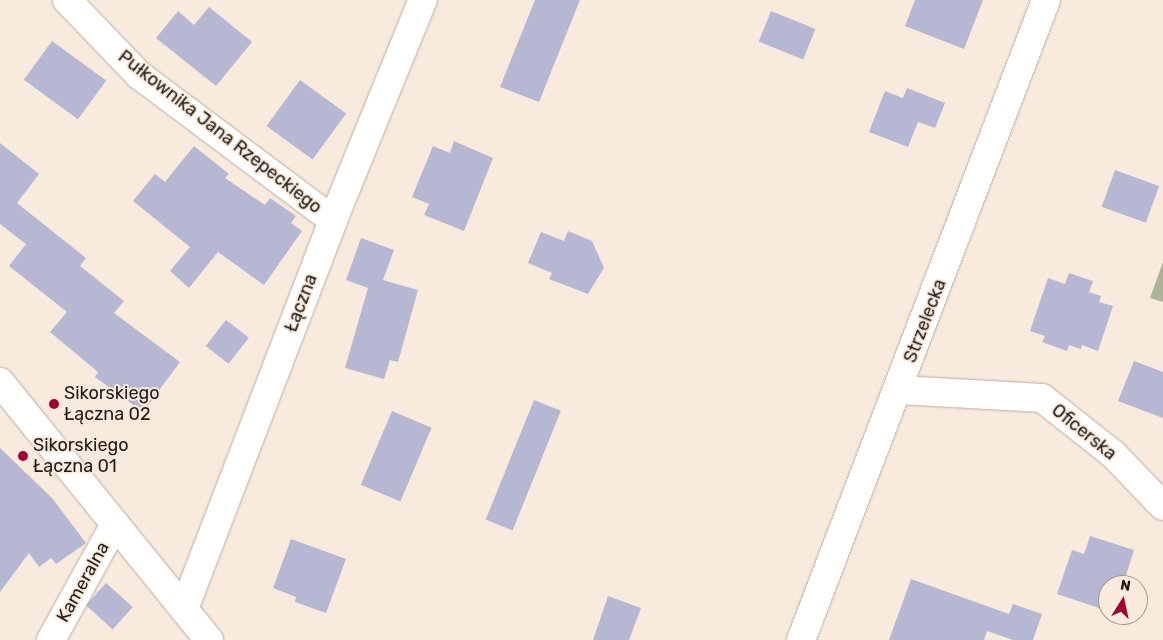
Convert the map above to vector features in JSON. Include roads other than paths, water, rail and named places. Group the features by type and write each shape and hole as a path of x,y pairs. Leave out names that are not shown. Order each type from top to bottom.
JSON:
{"street":[{"name":"Pułkownika Jana Rzepeckiego","path":"67,0 139,75 333,220"},
{"name":"Łączna","path":"184,609 333,220 423,0"},
{"name":"Strzelecka","path":"801,640 1046,0"},
{"path":"0,382 209,640"},
{"name":"Oficerska","path":"898,390 1042,398 1113,454 1163,506"},
{"name":"Kameralna","path":"50,640 115,524"}],"place":[{"name":"Sikorskiego Łączna 02","path":"54,404"},
{"name":"Sikorskiego Łączna 01","path":"23,456"}]}
